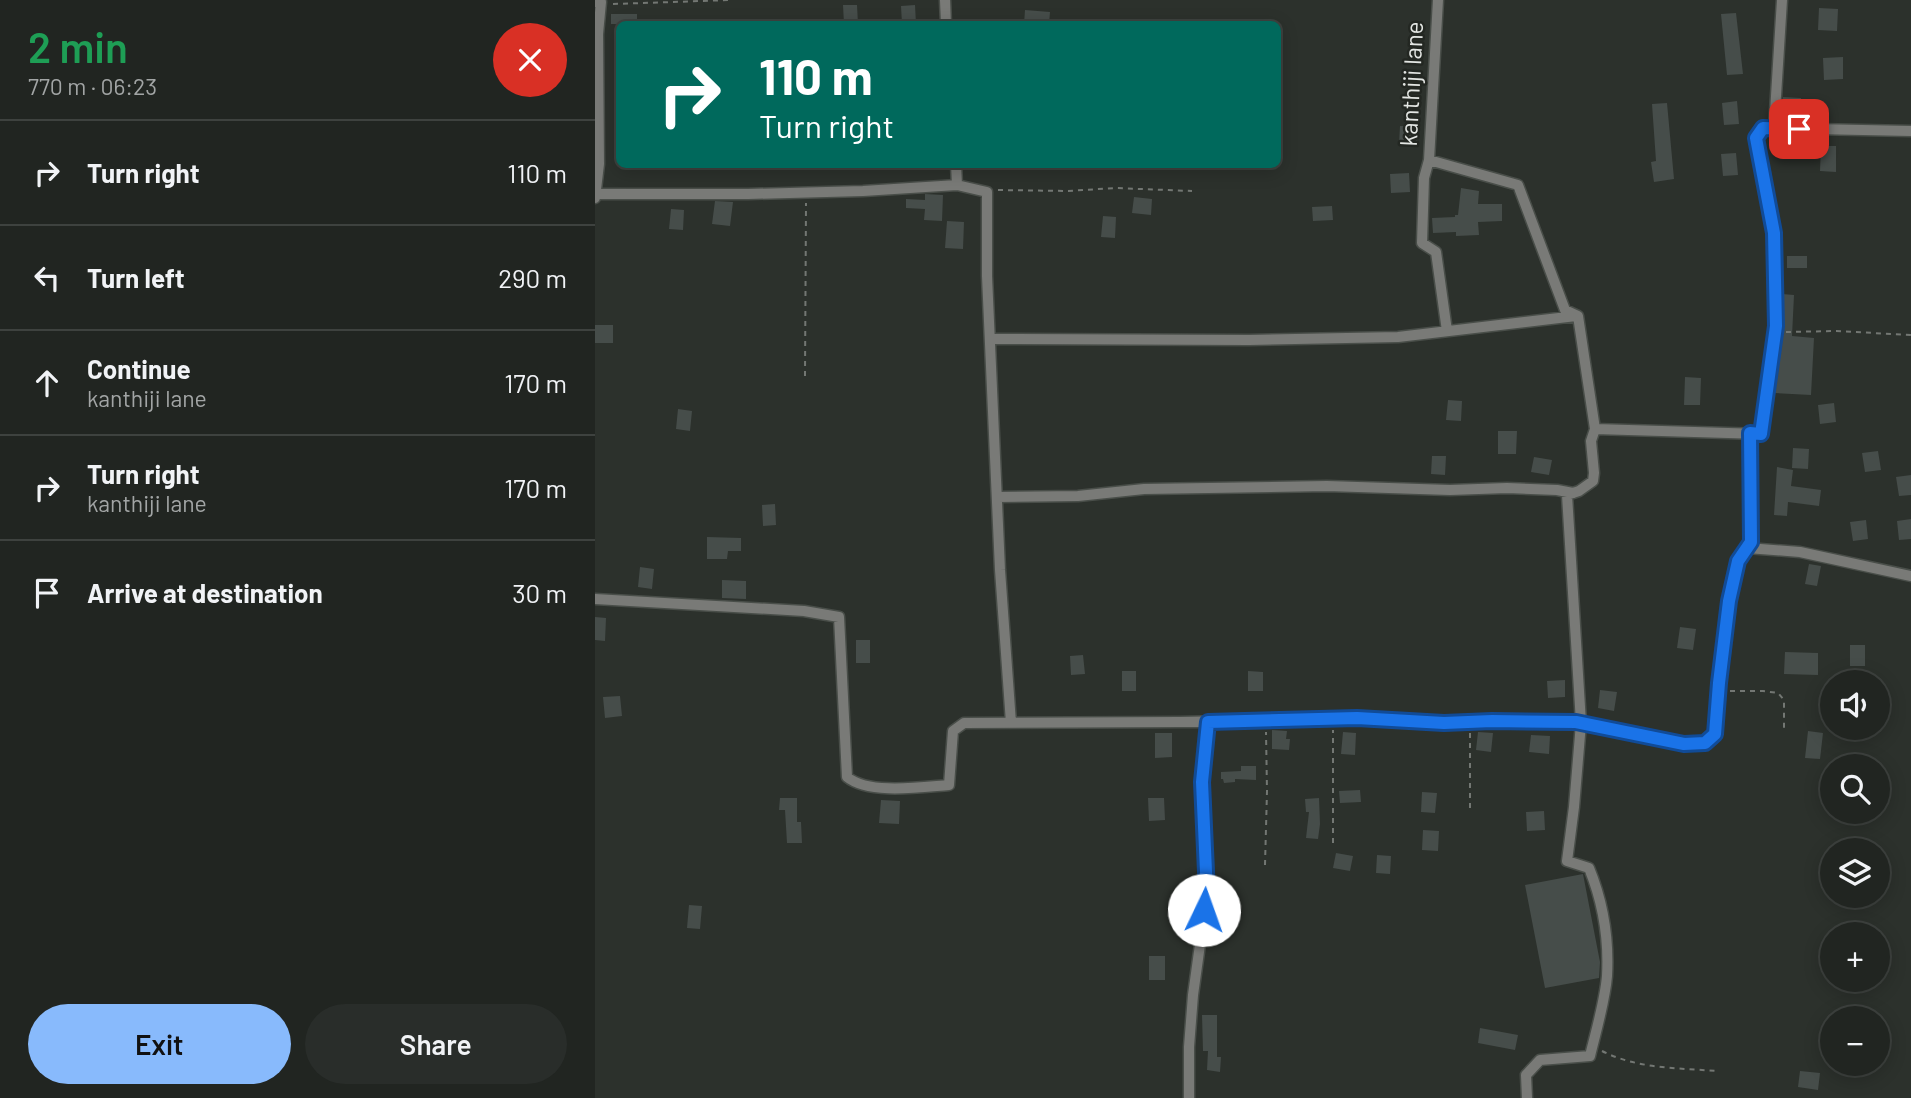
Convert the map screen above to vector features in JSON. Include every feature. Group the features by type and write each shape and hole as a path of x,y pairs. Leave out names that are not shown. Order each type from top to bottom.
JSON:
{"street":[{"path":"945,0 946,21"},
{"name":"kanthiji lane","path":"1439,0 1429,160 1518,185 1565,310 1578,316"},
{"path":"1775,128 1782,0"},
{"path":"598,3 599,152 596,196 863,191 957,185 987,192 997,497 1011,723"},
{"path":"1595,429 1761,434 1775,332 1774,233 1756,138 1763,128 1911,131"},
{"path":"1429,160 1424,178 1423,243 1436,251 1447,331"},
{"path":"956,168 957,185"},
{"path":"990,339 1249,340 1398,337 1578,316 1595,429 1591,441 1593,481 1567,495 1581,723 1567,861 1589,868 1599,892 1607,940 1607,978 1590,1056 1540,1060 1526,1075 1527,1098"},
{"path":"595,599 804,611 839,617 848,777 855,783 876,786 912,788 949,785 953,730 964,723 1208,722 1357,718 1444,723 1581,723 1684,744 1705,743 1715,734 1729,601 1738,561 1751,542 1750,433"},
{"path":"997,497 1078,496 1144,489 1327,485 1450,490 1507,488 1574,493"},
{"path":"1747,548 1800,552 1911,576"},
{"path":"1189,1098 1193,995 1207,894 1202,782 1208,722"}],"path":[{"path":"598,3 731,0"},
{"path":"987,192 1115,188 1192,191"},
{"path":"806,192 806,376"},
{"path":"1775,332 1836,331 1911,335"},
{"path":"1718,691 1778,693 1784,700 1784,731"},
{"path":"1333,719 1333,843"},
{"path":"1265,865 1266,721"},
{"path":"1470,722 1471,810"},
{"path":"1592,1045 1618,1059 1650,1065 1717,1071"}],"building":[{"path":"843,5 857,5 858,21 844,21"},
{"path":"915,5 916,21 902,21 901,6"},
{"path":"1819,8 1838,9 1837,31 1818,30"},
{"path":"1025,10 1050,12 1049,21 1024,21"},
{"path":"1736,13 1743,74 1727,75 1721,14"},
{"path":"611,14 637,14 637,21 616,21 616,24 611,24"},
{"path":"1843,57 1843,79 1824,80 1823,58"},
{"path":"1783,97 1801,98 1800,120 1782,119"},
{"path":"1737,101 1739,124 1724,125 1722,103"},
{"path":"1667,103 1674,179 1654,182 1651,162 1656,161 1652,104"},
{"path":"1400,126 1418,127 1417,146 1399,145"},
{"path":"1821,146 1836,146 1836,172 1820,171"},
{"path":"1736,153 1738,175 1723,176 1721,154"},
{"path":"1409,173 1410,192 1391,193 1390,174"},
{"path":"1461,188 1479,191 1478,204 1502,204 1502,221 1478,222 1479,235 1433,233 1432,218 1458,215"},
{"path":"925,194 943,195 942,221 924,220 925,209 906,208 906,199 925,200"},
{"path":"1134,197 1152,199 1151,215 1132,213"},
{"path":"715,201 733,202 730,226 712,224"},
{"path":"1332,206 1333,220 1313,221 1312,207"},
{"path":"671,209 684,210 683,230 669,229"},
{"path":"1103,216 1116,217 1115,238 1101,237"},
{"path":"947,221 964,222 963,249 945,248"},
{"path":"1787,256 1807,256 1807,268 1787,268"},
{"path":"1782,294 1794,295 1792,336 1814,338 1811,395 1775,393 1782,327"},
{"path":"595,325 613,325 613,343 595,343"},
{"path":"1685,377 1701,378 1700,405 1684,405"},
{"path":"1448,400 1462,401 1461,421 1446,420"},
{"path":"1834,403 1836,422 1820,424 1818,405"},
{"path":"678,409 692,411 690,431 676,429"},
{"path":"1498,431 1517,431 1516,454 1498,454"},
{"path":"1793,448 1809,449 1808,469 1792,468"},
{"path":"1878,451 1881,470 1865,472 1862,453"},
{"path":"1432,456 1446,456 1445,475 1431,474"},
{"path":"1534,457 1552,460 1549,475 1531,472"},
{"path":"1777,467 1793,470 1791,486 1821,490 1819,506 1788,502 1787,516 1774,515"},
{"path":"1911,475 1911,495 1899,496 1896,477"},
{"path":"775,504 776,525 763,526 762,505"},
{"path":"1911,519 1911,539 1899,540 1897,521"},
{"path":"1866,520 1868,539 1853,541 1850,522"},
{"path":"707,537 741,538 741,551 728,551 727,559 707,559"},
{"path":"1809,564 1821,566 1817,586 1805,584"},
{"path":"640,567 654,569 652,589 638,587"},
{"path":"722,580 746,581 746,599 722,598"},
{"path":"595,617 606,618 605,641 595,640"},
{"path":"1680,627 1696,629 1693,650 1677,648"},
{"path":"856,640 870,640 870,663 856,663"},
{"path":"1850,645 1865,645 1865,666 1850,666"},
{"path":"1785,652 1818,653 1818,675 1784,674"},
{"path":"1083,655 1085,674 1071,675 1070,656"},
{"path":"1122,671 1136,671 1136,691 1122,691"},
{"path":"1248,671 1263,672 1263,691 1248,691"},
{"path":"1565,680 1565,697 1548,698 1547,681"},
{"path":"1600,690 1617,692 1614,711 1598,708"},
{"path":"620,696 622,716 605,718 603,697"},
{"path":"1272,730 1287,731 1286,739 1290,739 1289,750 1272,749"},
{"path":"1808,731 1820,733 1820,740 1822,740 1820,759 1805,758"},
{"path":"1343,732 1356,733 1355,755 1341,754"},
{"path":"1478,732 1493,733 1491,752 1476,750"},
{"path":"1155,733 1172,733 1172,757 1155,758"},
{"path":"1531,735 1550,736 1549,754 1529,752"},
{"path":"1241,766 1256,766 1256,780 1235,779 1235,782 1224,783 1221,772 1241,771"},
{"path":"1360,790 1361,802 1340,803 1339,791"},
{"path":"1422,792 1437,793 1435,813 1421,812"},
{"path":"780,798 797,798 797,822 801,822 802,843 787,843 785,810 779,810"},
{"path":"1148,798 1164,798 1165,820 1149,821"},
{"path":"1319,798 1318,839 1306,838 1309,812 1306,812 1305,799"},
{"path":"881,800 900,801 899,824 879,823"},
{"path":"1544,811 1545,830 1527,831 1526,812"},
{"path":"1423,830 1439,831 1438,851 1422,850"},
{"path":"1336,853 1353,856 1350,871 1333,868"},
{"path":"1377,855 1391,856 1390,874 1376,873"},
{"path":"1583,874 1600,962 1599,978 1545,988 1525,885"},
{"path":"689,905 702,906 700,929 687,928"},
{"path":"1149,956 1165,956 1165,980 1149,980"},
{"path":"1202,1015 1217,1015 1217,1057 1221,1057 1220,1072 1207,1070 1208,1051 1203,1051"},
{"path":"1480,1028 1518,1035 1515,1050 1478,1043"},
{"path":"1800,1071 1820,1073 1818,1090 1798,1087"}],"route":[{"path":"1204,910 1207,894 1202,782 1208,722 1357,718 1444,723 1576,722 1684,744 1705,743 1715,734 1729,601 1738,561 1751,542 1750,433 1761,434 1776,326 1774,233 1756,138 1763,128 1799,129"}]}
